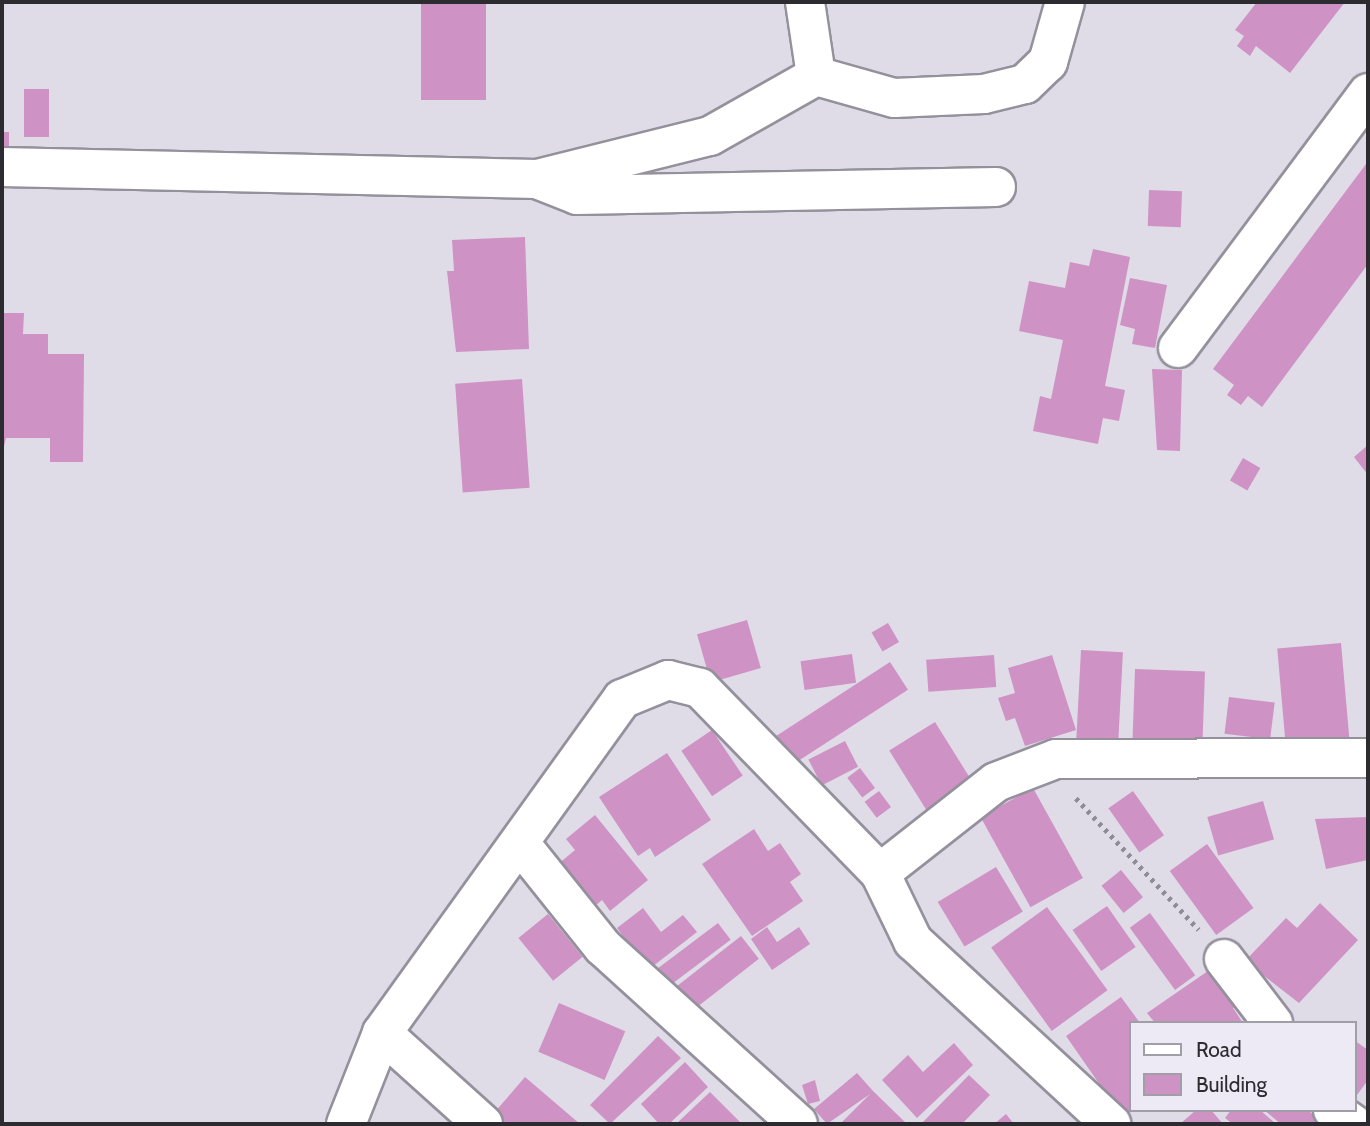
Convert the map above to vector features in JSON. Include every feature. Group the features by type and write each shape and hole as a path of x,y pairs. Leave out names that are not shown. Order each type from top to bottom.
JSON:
{"street":[{"path":"805,2 817,76"},
{"path":"2,167 537,179 710,136 817,76 894,98 984,94 1025,84 1048,62 1065,2"},
{"path":"1178,348 1368,93"},
{"path":"537,179 577,195 996,187"},
{"path":"345,1124 383,1033 522,846 622,699 668,680 700,688 880,873 913,941 1111,1124"},
{"path":"880,873 996,782 1056,758 1368,758"},
{"path":"522,846 603,947 798,1124"},
{"path":"1224,959 1271,1021"},
{"path":"383,1033 483,1124"},
{"path":"1336,1112 1353,1124"}],"path":[{"path":"1056,758 1104,835 1224,959"}],"building":[{"path":"421,2 486,2 486,100 421,100"},
{"path":"1257,2 1345,2 1290,73 1256,46 1250,56 1237,46 1244,36 1235,30"},
{"path":"24,89 49,89 49,137 24,137"},
{"path":"2,132 9,132 9,160 2,160"},
{"path":"1366,164 1368,264 1262,407 1248,396 1241,405 1227,395 1234,385 1213,369"},
{"path":"1149,190 1182,191 1181,227 1148,226"},
{"path":"525,237 529,349 456,352 447,271 454,271 452,240"},
{"path":"1093,249 1130,257 1105,386 1125,390 1119,421 1103,418 1098,444 1033,431 1040,396 1051,399 1063,340 1019,331 1029,281 1065,288 1070,262 1089,266"},
{"path":"1130,278 1167,285 1155,348 1132,344 1135,329 1120,325"},
{"path":"2,313 24,313 23,334 48,334 48,354 84,354 83,462 50,462 50,438 6,438 2,455"},
{"path":"1152,369 1182,370 1180,451 1157,450"},
{"path":"522,379 530,488 463,492 455,384"},
{"path":"1368,445 1368,475 1354,457"},
{"path":"1243,458 1260,468 1247,491 1230,481"},
{"path":"747,620 761,668 711,682 697,634"},
{"path":"888,623 899,642 883,652 872,632"},
{"path":"1341,643 1349,740 1286,745 1277,649"},
{"path":"1081,650 1123,652 1118,748 1076,746"},
{"path":"852,654 856,683 805,690 801,661"},
{"path":"994,655 996,687 928,692 926,660"},
{"path":"1052,655 1076,730 1025,746 1015,718 1006,721 998,698 1015,693 1008,668"},
{"path":"890,662 908,690 792,765 774,737"},
{"path":"1135,669 1205,671 1202,748 1132,746"},
{"path":"1229,697 1275,703 1270,739 1224,734"},
{"path":"935,722 974,785 928,813 889,751"},
{"path":"712,730 743,776 712,796 681,751"},
{"path":"845,741 858,767 822,785 808,760"},
{"path":"667,753 711,820 655,857 650,848 638,856 599,797"},
{"path":"860,768 875,788 862,798 847,778"},
{"path":"1033,788 1083,878 1030,907 981,817"},
{"path":"879,791 891,807 877,818 865,802"},
{"path":"1133,791 1164,835 1139,852 1108,808"},
{"path":"1263,801 1274,839 1218,855 1207,817"},
{"path":"595,815 648,880 610,911 602,900 587,913 551,870 575,850 566,839"},
{"path":"1368,817 1368,860 1326,869 1315,819"},
{"path":"754,829 768,851 780,843 801,874 790,882 803,901 752,936 702,864"},
{"path":"1207,844 1253,908 1216,935 1170,871"},
{"path":"996,867 1023,912 964,947 938,902"},
{"path":"1121,870 1143,897 1124,913 1102,886"},
{"path":"1320,903 1358,940 1299,1003 1245,961 1286,918 1297,928"},
{"path":"1107,906 1136,947 1101,971 1073,930"},
{"path":"1047,907 1108,990 1052,1031 991,948"},
{"path":"643,908 661,932 683,915 697,932 648,970 617,928"},
{"path":"1150,913 1195,975 1175,990 1130,928"},
{"path":"548,914 583,957 553,981 518,938"},
{"path":"718,923 731,940 658,995 645,978"},
{"path":"767,927 777,942 799,927 810,944 772,970 751,939"},
{"path":"741,936 759,959 688,1014 670,991"},
{"path":"1221,962 1246,999 1233,1008 1242,1021 1153,1021 1147,1013"},
{"path":"1121,997 1139,1021 1128,1021 1128,1112 1130,1112 1123,1118 1066,1036"},
{"path":"559,1003 625,1031 605,1080 538,1052"},
{"path":"658,1036 681,1058 610,1124 590,1105"},
{"path":"1356,1041 1368,1050 1368,1080 1356,1096"},
{"path":"954,1043 973,1065 917,1118 882,1080 908,1055 923,1072"},
{"path":"685,1062 708,1087 669,1124 659,1124 641,1104"},
{"path":"857,1073 907,1124 840,1124 870,1094 827,1124 814,1109"},
{"path":"969,1075 990,1095 962,1124 921,1124"},
{"path":"525,1077 580,1124 507,1124 494,1113"},
{"path":"815,1080 820,1101 808,1104 802,1085"},
{"path":"710,1092 742,1124 676,1124"},
{"path":"1194,1112 1213,1112 1223,1124 1180,1124"},
{"path":"1230,1112 1262,1112 1276,1124 1233,1124 1225,1118"},
{"path":"1266,1112 1310,1112 1322,1123 1281,1124"},
{"path":"1006,1114 1014,1124 994,1124"}]}
